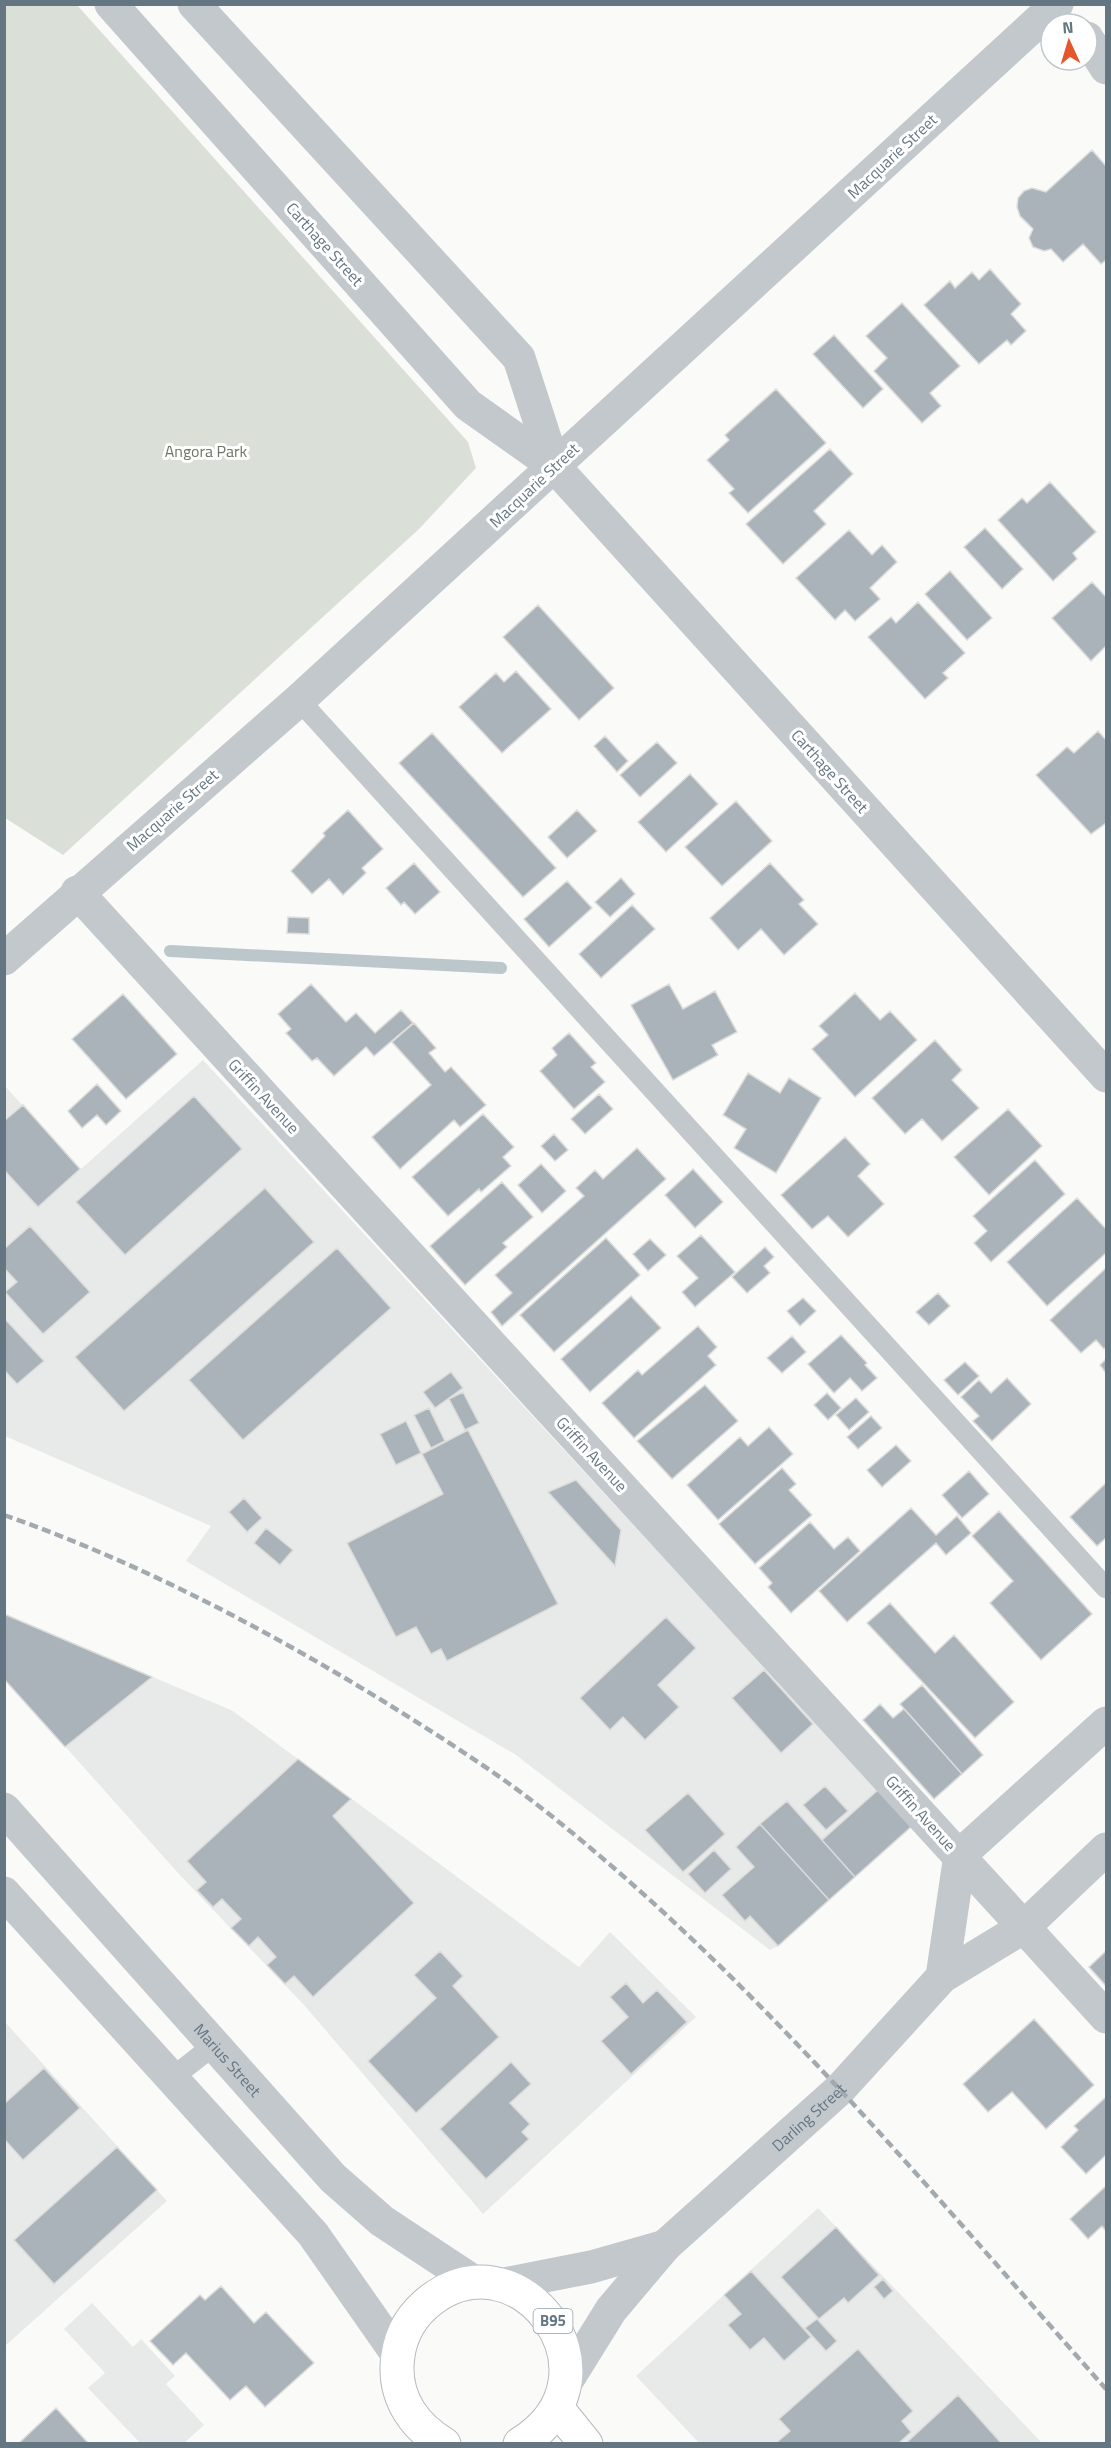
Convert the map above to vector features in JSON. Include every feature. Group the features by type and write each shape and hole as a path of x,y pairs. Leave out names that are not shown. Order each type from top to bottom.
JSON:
{"main road":[{"path":"431,2441 402,2399 397,2376 397,2354 404,2332 416,2313 433,2298 453,2288 487,2284"},
{"name":"B95","path":"487,2284 522,2293 539,2305 552,2320 566,2358 561,2396"},
{"path":"520,2444 542,2428 561,2396"},
{"path":"561,2396 586,2444"}],"street":[{"name":"Carthage Street","path":"111,4 468,405 554,466 1107,1076"},
{"name":"Carthage Street","path":"194,4 519,358 554,466"},
{"name":"Macquarie Street","path":"4,959 77,892 299,700 1057,4"},
{"name":"Griffin Avenue","path":"77,892 1107,2017"},
{"path":"942,1977 960,1855 1107,1723"},
{"name":"Marius Street","path":"5,1809 356,2200 382,2221 487,2284"},
{"name":"Darling Street","path":"561,2396 611,2310 665,2246 840,2089 942,1977 1024,1927 1107,1849"},
{"path":"4,1893 313,2234 397,2354"},
{"name":"Darling Street","path":"487,2284 591,2267 665,2246"}],"lane":[{"path":"299,700 1107,1588"},
{"path":"172,2078 214,2044"}],"shaded area":[{"path":"203,1060 912,1826 778,1946 770,1950 516,1755 186,1561 211,1526 5,1436 4,1085 81,1169"},
{"path":"4,1614 233,1711 579,1967 610,1932 696,2017 483,2214 304,2005 178,1873 5,1679"},
{"path":"4,2021 167,2201 5,2346 4,2346"},
{"path":"818,2208 1042,2443 699,2443 636,2376"},
{"path":"92,2303 133,2347 141,2339 175,2376 166,2384 204,2425 184,2443 140,2443 88,2388 105,2373 64,2329"}],"green space":[{"name":"Angora Park","path":"4,5 77,5 468,442 476,468 419,529 63,855 5,818"}],"building":[{"path":"1092,150 1106,166 1106,260 1101,264 1083,244 1063,262 1051,249 1044,251 1033,247 1029,238 1033,229 1020,216 1017,207 1018,198 1024,191 1032,188 1046,192"},
{"path":"990,269 1021,304 1011,314 1026,331 1011,345 1007,340 979,364 924,305 950,281 955,288 972,272 979,280"},
{"path":"902,303 960,366 930,393 941,406 922,423 874,371 887,358 866,336"},
{"path":"834,335 883,389 863,408 813,354"},
{"path":"776,389 826,443 748,513 729,493 734,489 707,460 729,440 725,435"},
{"path":"830,449 853,474 814,511 826,524 783,564 746,524"},
{"path":"1050,482 1096,532 1073,553 1077,559 1053,581 998,520 1022,498 1027,503"},
{"path":"985,528 1023,569 1002,589 964,547"},
{"path":"849,530 872,555 882,545 897,562 870,588 880,599 855,621 845,610 835,620 796,578"},
{"path":"950,571 992,618 967,640 925,594"},
{"path":"1092,582 1106,597 1106,646 1091,661 1052,618"},
{"path":"918,602 965,653 943,673 948,678 925,699 868,637 891,617 896,623"},
{"path":"538,605 614,688 579,720 503,637"},
{"path":"516,671 551,709 502,753 459,707 496,673 504,682"},
{"path":"1098,731 1106,740 1106,823 1091,834 1036,775 1067,747 1074,753"},
{"path":"432,733 556,868 523,897 399,763"},
{"path":"605,736 628,761 617,772 594,746"},
{"path":"657,742 677,763 640,797 620,775"},
{"path":"690,774 718,804 666,852 638,822"},
{"path":"736,801 772,841 722,886 685,847"},
{"path":"348,810 383,849 362,868 366,873 343,895 329,879 312,894 291,871 325,836 323,833"},
{"path":"577,810 597,831 567,858 548,837"},
{"path":"414,863 440,892 415,914 404,902 401,905 386,888"},
{"path":"770,863 804,900 799,904 818,924 784,955 761,929 738,950 710,918"},
{"path":"621,878 635,894 610,917 595,902"},
{"path":"567,881 592,908 549,947 524,919"},
{"path":"632,905 655,929 601,978 579,954"},
{"path":"288,917 309,918 309,934 287,933"},
{"path":"311,984 346,1022 356,1013 375,1033 401,1010 413,1023 374,1056 366,1047 334,1076 317,1058 312,1061 286,1033 291,1029 278,1014"},
{"path":"669,984 683,1009 715,991 737,1032 712,1045 718,1055 673,1080 631,1005"},
{"path":"855,993 880,1020 890,1011 917,1040 855,1097 812,1049 828,1035 819,1026"},
{"path":"123,994 177,1054 126,1099 72,1039"},
{"path":"414,1023 436,1048 429,1053 445,1072 451,1067 486,1105 460,1127 454,1120 400,1169 372,1137 431,1085 392,1042"},
{"path":"569,1033 596,1063 591,1067 605,1082 574,1109 540,1071 557,1055 552,1048"},
{"path":"935,1040 962,1070 952,1080 979,1108 942,1141 922,1119 905,1134 872,1098"},
{"path":"748,1073 780,1093 789,1078 821,1098 776,1173 734,1148 746,1129 723,1115"},
{"path":"97,1084 121,1111 106,1125 97,1115 82,1128 68,1111"},
{"path":"599,1094 613,1109 585,1134 571,1119"},
{"path":"194,1096 242,1149 125,1255 76,1202"},
{"path":"23,1105 80,1169 38,1207 4,1170 4,1121"},
{"path":"1008,1109 1042,1146 989,1195 954,1157"},
{"path":"483,1114 514,1147 503,1157 511,1166 481,1192 479,1189 448,1216 412,1177"},
{"path":"554,1134 568,1150 555,1161 541,1146"},
{"path":"845,1137 870,1164 858,1176 884,1204 848,1237 828,1216 812,1229 781,1195"},
{"path":"637,1148 666,1179 502,1326 491,1312 512,1293 495,1275 584,1196 576,1188 595,1170 603,1179"},
{"path":"1035,1160 1065,1194 991,1262 974,1243 987,1231 973,1216"},
{"path":"541,1164 566,1191 542,1213 518,1185"},
{"path":"693,1169 723,1202 695,1228 665,1195"},
{"path":"502,1182 533,1217 503,1243 507,1247 465,1285 430,1246"},
{"path":"265,1188 314,1242 124,1411 75,1357"},
{"path":"1077,1198 1106,1229 1106,1253 1047,1306 1007,1262"},
{"path":"30,1226 90,1292 43,1334 5,1292 17,1282 4,1268 4,1249"},
{"path":"701,1235 735,1272 695,1307 682,1292 698,1278 677,1256"},
{"path":"606,1238 640,1275 554,1352 520,1315"},
{"path":"650,1239 666,1255 648,1271 633,1254"},
{"path":"765,1247 774,1257 764,1266 770,1273 747,1293 732,1277"},
{"path":"337,1248 391,1308 243,1440 189,1380"},
{"path":"1106,1268 1106,1347 1104,1349 1096,1340 1081,1353 1050,1320"},
{"path":"938,1293 950,1306 929,1325 916,1312"},
{"path":"631,1296 661,1328 590,1392 561,1359"},
{"path":"803,1298 816,1311 800,1326 787,1311"},
{"path":"4,1318 44,1361 17,1384 4,1370"},
{"path":"698,1326 717,1347 708,1356 716,1365 634,1438 602,1403 638,1370 642,1375"},
{"path":"841,1335 867,1363 865,1365 877,1378 862,1391 850,1378 834,1393 808,1364"},
{"path":"792,1336 806,1352 782,1373 767,1358"},
{"path":"1106,1359 1106,1373 1100,1365"},
{"path":"965,1362 979,1376 958,1395 944,1380"},
{"path":"451,1372 463,1388 435,1408 423,1392"},
{"path":"1007,1378 1031,1404 992,1441 973,1421 979,1416 961,1397 979,1380 991,1393"},
{"path":"705,1385 738,1421 672,1479 637,1441"},
{"path":"463,1392 479,1423 465,1430 449,1399"},
{"path":"827,1393 841,1408 828,1420 814,1405"},
{"path":"856,1398 869,1412 849,1430 836,1415"},
{"path":"429,1408 445,1441 431,1448 414,1415"},
{"path":"871,1416 882,1428 858,1449 847,1437"},
{"path":"406,1421 421,1453 396,1465 380,1434"},
{"path":"769,1427 793,1454 718,1520 687,1485 740,1437 748,1446"},
{"path":"468,1430 558,1604 447,1661 441,1649 431,1654 416,1627 396,1637 347,1543 443,1494 422,1454"},
{"path":"896,1445 911,1461 882,1487 867,1470"},
{"path":"782,1468 796,1484 789,1490 812,1515 755,1564 719,1524"},
{"path":"969,1471 989,1494 962,1518 942,1495"},
{"path":"576,1480 621,1530 615,1566 548,1492"},
{"path":"1106,1483 1106,1538 1097,1546 1070,1517"},
{"path":"244,1498 262,1518 247,1532 229,1512"},
{"path":"911,1508 936,1535 957,1516 971,1533 946,1555 936,1543 847,1622 819,1591"},
{"path":"999,1511 1092,1614 1041,1660 990,1603 1013,1581 972,1536"},
{"path":"810,1522 834,1549 848,1537 860,1551 791,1613 768,1587 772,1583 759,1568"},
{"path":"266,1528 293,1550 280,1565 254,1543"},
{"path":"890,1603 935,1653 954,1635 1014,1702 975,1738 867,1623"},
{"path":"4,1614 152,1677 65,1747 4,1679"},
{"path":"666,1617 696,1648 658,1685 679,1707 645,1740 623,1717 610,1730 580,1698"},
{"path":"764,1670 813,1724 781,1753 732,1698"},
{"path":"922,1685 983,1755 962,1774 900,1704"},
{"path":"880,1704 893,1718 904,1709 962,1774 934,1799 863,1720"},
{"path":"298,1759 351,1799 333,1816 414,1903 313,1997 294,1976 285,1984 267,1965 276,1957 258,1937 249,1946 231,1928 241,1919 222,1899 213,1907 197,1890 206,1882 187,1861"},
{"path":"825,1786 848,1811 826,1830 803,1805"},
{"path":"879,1789 912,1826 855,1877 822,1840"},
{"path":"688,1793 725,1834 683,1872 645,1830"},
{"path":"787,1801 855,1877 829,1900 760,1824"},
{"path":"760,1824 829,1900 778,1946 750,1916 745,1921 722,1895 754,1867 736,1847"},
{"path":"714,1850 731,1869 705,1893 688,1874"},
{"path":"440,1951 463,1976 453,1986 499,2037 416,2113 368,2061 436,1998 414,1975"},
{"path":"1106,1951 1106,1986 1089,1967"},
{"path":"626,1983 643,2003 657,1990 687,2022 631,2074 601,2041 628,2017 610,1997"},
{"path":"1034,2019 1094,2085 1046,2129 1012,2092 988,2112 963,2084"},
{"path":"511,2062 531,2084 510,2103 530,2124 522,2132 529,2139 486,2179 440,2129"},
{"path":"44,2068 80,2108 23,2160 4,2139 4,2104"},
{"path":"1106,2097 1106,2155 1086,2174 1061,2147 1078,2130 1074,2126"},
{"path":"117,2147 157,2190 54,2284 14,2240"},
{"path":"1106,2186 1106,2231 1102,2226 1088,2239 1070,2219"},
{"path":"836,2227 879,2275 848,2303 844,2298 819,2319 781,2277"},
{"path":"751,2271 811,2337 784,2361 764,2338 750,2350 728,2325 741,2314 724,2295"},
{"path":"883,2279 893,2291 884,2299 874,2287"},
{"path":"221,2286 254,2323 266,2312 314,2363 265,2407 246,2386 230,2400 186,2353 173,2365 150,2341 200,2295 205,2300"},
{"path":"817,2319 837,2341 826,2351 805,2328"},
{"path":"858,2349 913,2411 902,2421 911,2432 898,2444 775,2444 790,2431 779,2419"},
{"path":"958,2395 1002,2444 905,2444"},
{"path":"56,2408 89,2444 18,2444"}],"waterway":[{"path":"170,951 501,968"}],"railway":[{"path":"4,1515 103,1553 198,1598 292,1647 449,1743 554,1818 630,1882 773,2020 909,2166 1106,2389"}]}
